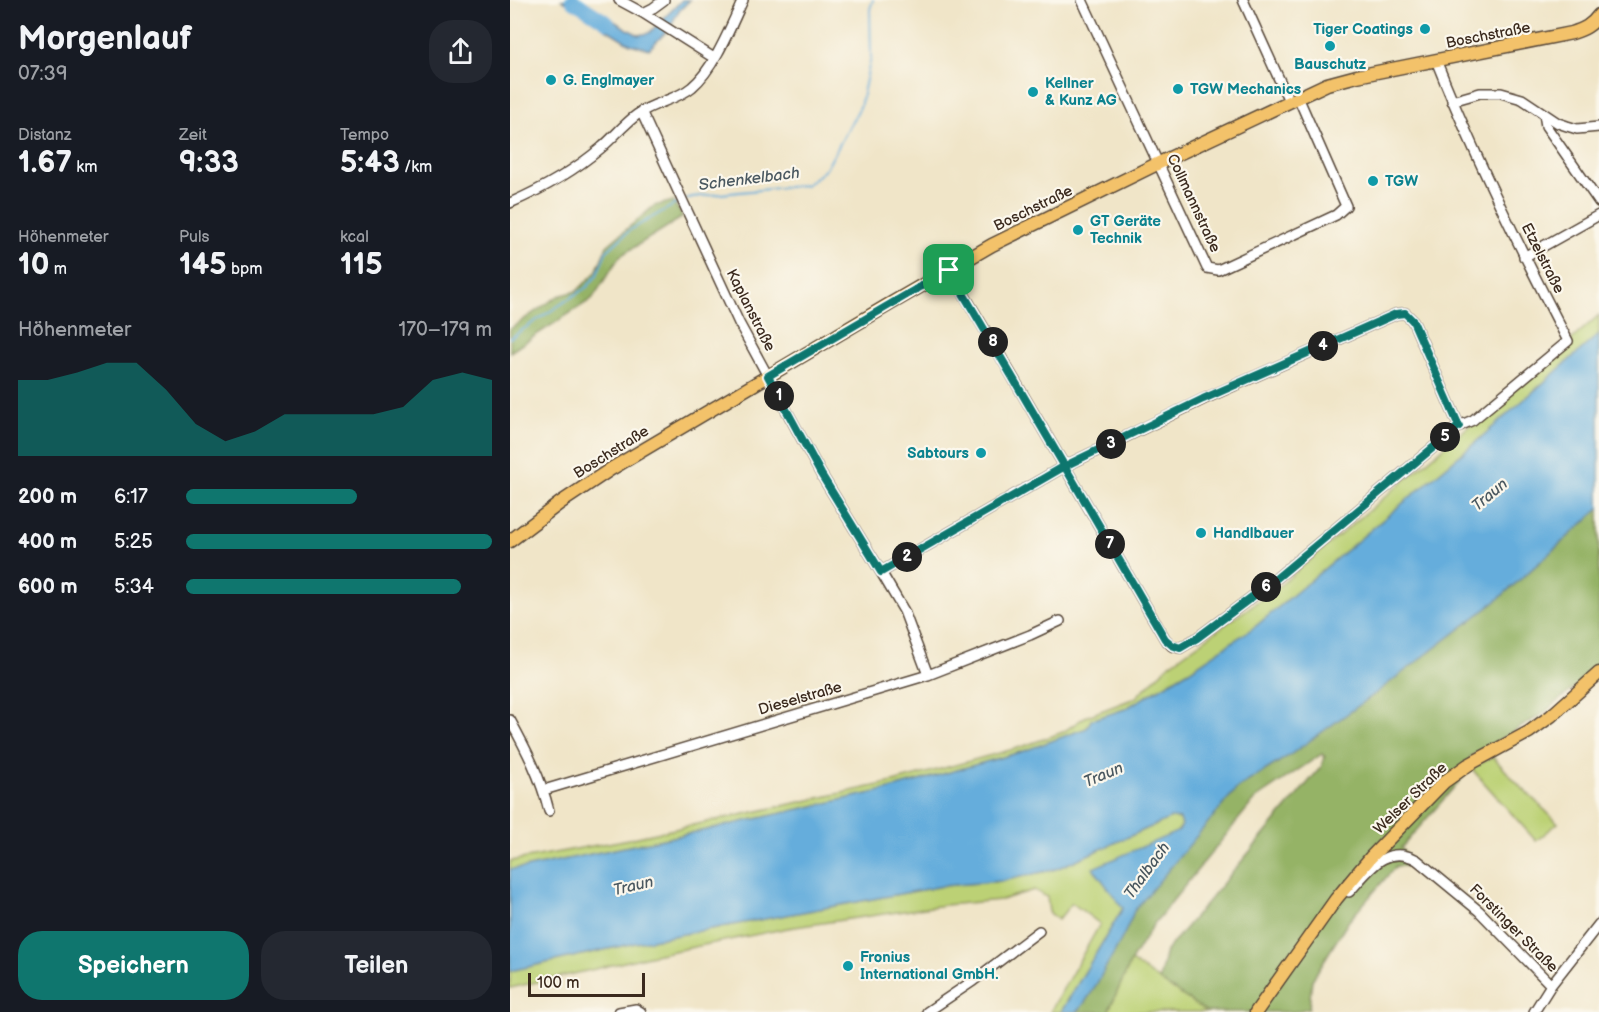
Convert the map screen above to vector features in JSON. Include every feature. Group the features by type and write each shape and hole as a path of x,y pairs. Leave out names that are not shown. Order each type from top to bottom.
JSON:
{"main road":[{"path":"1585,29 1599,15"},
{"name":"Boschstraße","path":"510,541 560,503 611,469 949,270 1006,238 1159,163 1328,84 1585,29"},
{"name":"Welser Straße","path":"1256,1012 1336,899 1371,857 1444,782 1468,765 1529,732 1551,717 1599,673"}],"street":[{"path":"619,0 714,58"},
{"path":"643,13 664,0"},
{"path":"510,203 574,168 602,148 641,111 692,87 709,68 744,0"},
{"name":"Collmannstraße","path":"1082,0 1207,268 1218,270 1336,215 1346,207 1293,100"},
{"path":"1243,0 1293,100"},
{"name":"Boschstraße","path":"1585,29 1599,26"},
{"name":"Etzelstraße","path":"1436,60 1452,101 1524,257 1568,341 1473,420 1459,426"},
{"path":"1452,101 1480,93 1501,93 1522,99 1558,123 1577,129 1599,127"},
{"name":"Kaplanstraße","path":"641,111 739,323 821,474 904,611 928,675"},
{"path":"1544,114 1546,126 1599,202"},
{"path":"1524,257 1599,215"},
{"path":"881,572 1065,466 1214,394 1396,314 1405,313 1413,321 1459,426 1272,582 1180,648 1165,639 1127,583 1065,466 949,270"},
{"name":"Dieselstraße","path":"544,790 928,675 1060,621"},
{"path":"510,720 544,790 549,811"},
{"name":"Forstinger Straße","path":"1336,899 1346,894 1380,860 1396,853 1408,856 1417,860 1479,911 1551,985 1599,924"},
{"path":"927,1012 973,981 1039,931"},
{"path":"1534,1012 1551,985"},
{"path":"619,1012 636,1009 641,1012"}],"green space":[{"path":"673,201 683,217 620,256 592,299 510,352 510,329 558,296 577,291 596,272 607,246 654,206"},
{"path":"1599,315 1599,334 1595,338 1477,441 1256,626 1189,671 1125,709 1091,720 1087,728 1024,751 890,789 697,832 510,869 510,861 619,841 893,782 1021,747 1063,732 1085,717 1135,698 1169,665 1279,586"},
{"path":"1599,509 1599,665 1540,716 1470,757 1471,768 1401,848 1415,866 1396,866 1348,922 1312,980 1309,1008 1294,1012 1207,1012 1159,980 1166,951 1321,767 1325,757 1322,754 1255,799 1153,925 1131,961 1108,1012 1077,1012 1098,982 1133,911 1237,788 1290,755 1372,696 1496,601"},
{"path":"1493,757 1558,823 1536,841 1471,768"},
{"path":"1171,818 1180,819 1182,825 1123,908 1061,1012 1050,1012 1100,924 1072,903 1058,920 1049,912 1047,897 1034,890 1001,900 945,905 788,928 649,956 510,988 510,971 635,943 943,886 1002,881 1056,869"},
{"path":"1131,961 1207,1012 1108,1012"}],"water":[{"path":"562,0 578,0 580,1 578,4 593,13 597,12 638,35 649,33 682,0 690,0 678,12 669,29 649,49 630,44"},
{"path":"1599,334 1599,509 1496,601 1372,696 1290,755 1237,788 1134,911 1124,935 1098,982 1077,1012 1061,1012 1123,908 1093,868 1179,831 1182,825 1180,819 1171,818 1056,869 1002,881 943,886 635,943 510,971 510,869 697,832 890,789 1024,751 1087,728 1091,720 1125,709 1189,671 1256,626 1477,441"}],"waterway":[{"path":"572,0 608,23"},
{"name":"Schenkelbach","path":"684,200 692,197 806,185 826,169 860,107 871,57 870,9 873,0"},
{"name":"Schenkelbach","path":"510,338 587,287 597,275 606,252 630,230 679,202"}],"place":[{"name":"Tiger Coatings","path":"1425,29"},
{"name":"Bauschutz","path":"1330,46"},
{"name":"G. Englmayer","path":"551,80"},
{"name":"TGW Mechanics","path":"1178,89"},
{"name":"Kellner & Kunz AG","path":"1033,92"},
{"name":"TGW","path":"1373,181"},
{"name":"GT Geräte Technik","path":"1078,230"},
{"name":"Sabtours","path":"981,453"},
{"name":"Handlbauer","path":"1201,533"},
{"name":"Fronius International GmbH.","path":"848,966"}],"route":[{"path":"949,270 768,376 821,474 881,572 1065,466 1203,399 1396,314 1405,313 1413,321 1459,426 1272,582 1180,648 1165,639 1065,466 949,270"}],"water label":[{"name":"Traun","path":"1489,494"},
{"name":"Traun","path":"1103,774"},
{"name":"Thalbach","path":"1146,870"},
{"name":"Traun","path":"633,885"}]}
